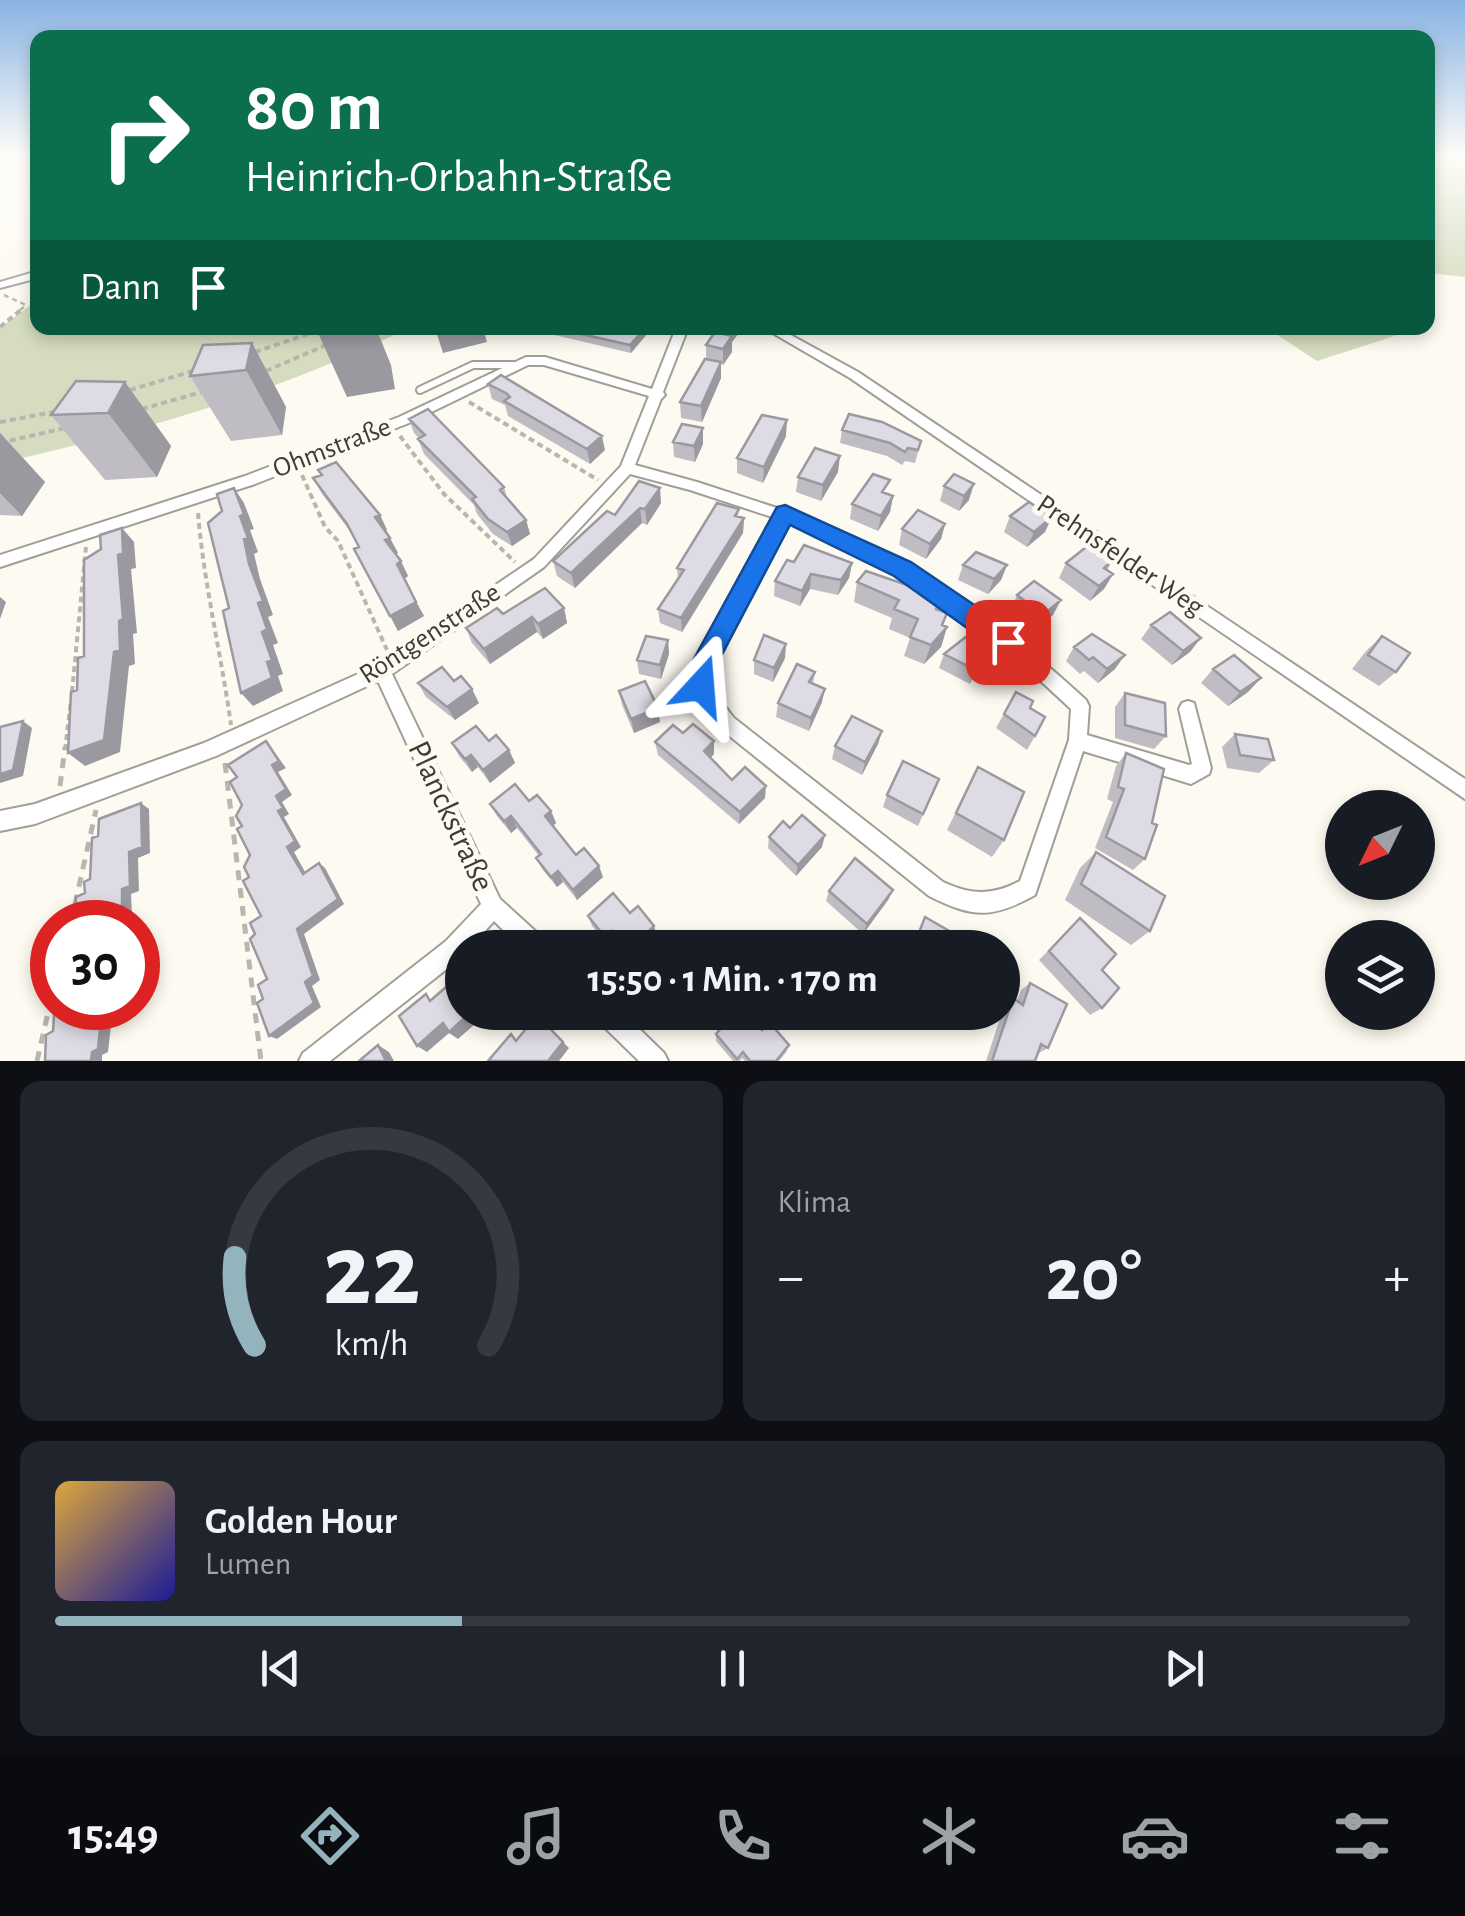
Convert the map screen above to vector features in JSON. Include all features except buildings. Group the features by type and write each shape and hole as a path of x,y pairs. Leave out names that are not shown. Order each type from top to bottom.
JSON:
{"street":[{"path":"0,285 30,276"},
{"name":"Röntgenstraße","path":"0,821 57,806 228,742 387,668 525,572 628,468 680,335"},
{"name":"Prehnsfelder Weg","path":"782,335 870,385 1465,790"},
{"name":"Ohmstraße","path":"0,561 296,462 392,425 513,366 545,361 659,394"},
{"path":"628,468 733,494 785,513 903,569 984,623 1080,706 1078,742 1028,888 997,905 962,902 936,890 728,724 701,686 703,666 785,513"},
{"name":"Planckstraße","path":"387,668 494,906 519,930"},
{"path":"1078,742 1191,775 1202,768 1188,709"},
{"path":"311,1061 454,949 494,906"},
{"path":"624,1030 656,1061"}],"lane":[{"path":"420,390 473,364 513,366"}],"path":[{"path":"0,293 26,305 0,327"},
{"path":"244,355 298,335"},
{"path":"318,335 330,344 331,354"},
{"path":"263,372 330,344"},
{"path":"116,394 208,366"},
{"path":"142,410 212,390"},
{"path":"456,393 554,457 611,487"},
{"path":"0,422 60,411"},
{"path":"392,425 444,494 525,572"},
{"path":"0,444 71,427"},
{"path":"296,462 325,527 338,541 387,668"},
{"path":"197,498 205,593 217,626 261,1061"},
{"path":"57,806 80,626 86,535"},
{"path":"76,900 101,790"},
{"path":"37,1061 44,1030"}],"green space":[{"path":"1435,208 1465,208 1465,277 1435,274"},
{"path":"30,305 30,335 393,335 310,372 208,408 0,463 0,328"},
{"path":"1278,335 1397,335 1317,361"}],"route":[{"path":"701,686 703,666 785,513 903,569 1008,642"}]}
